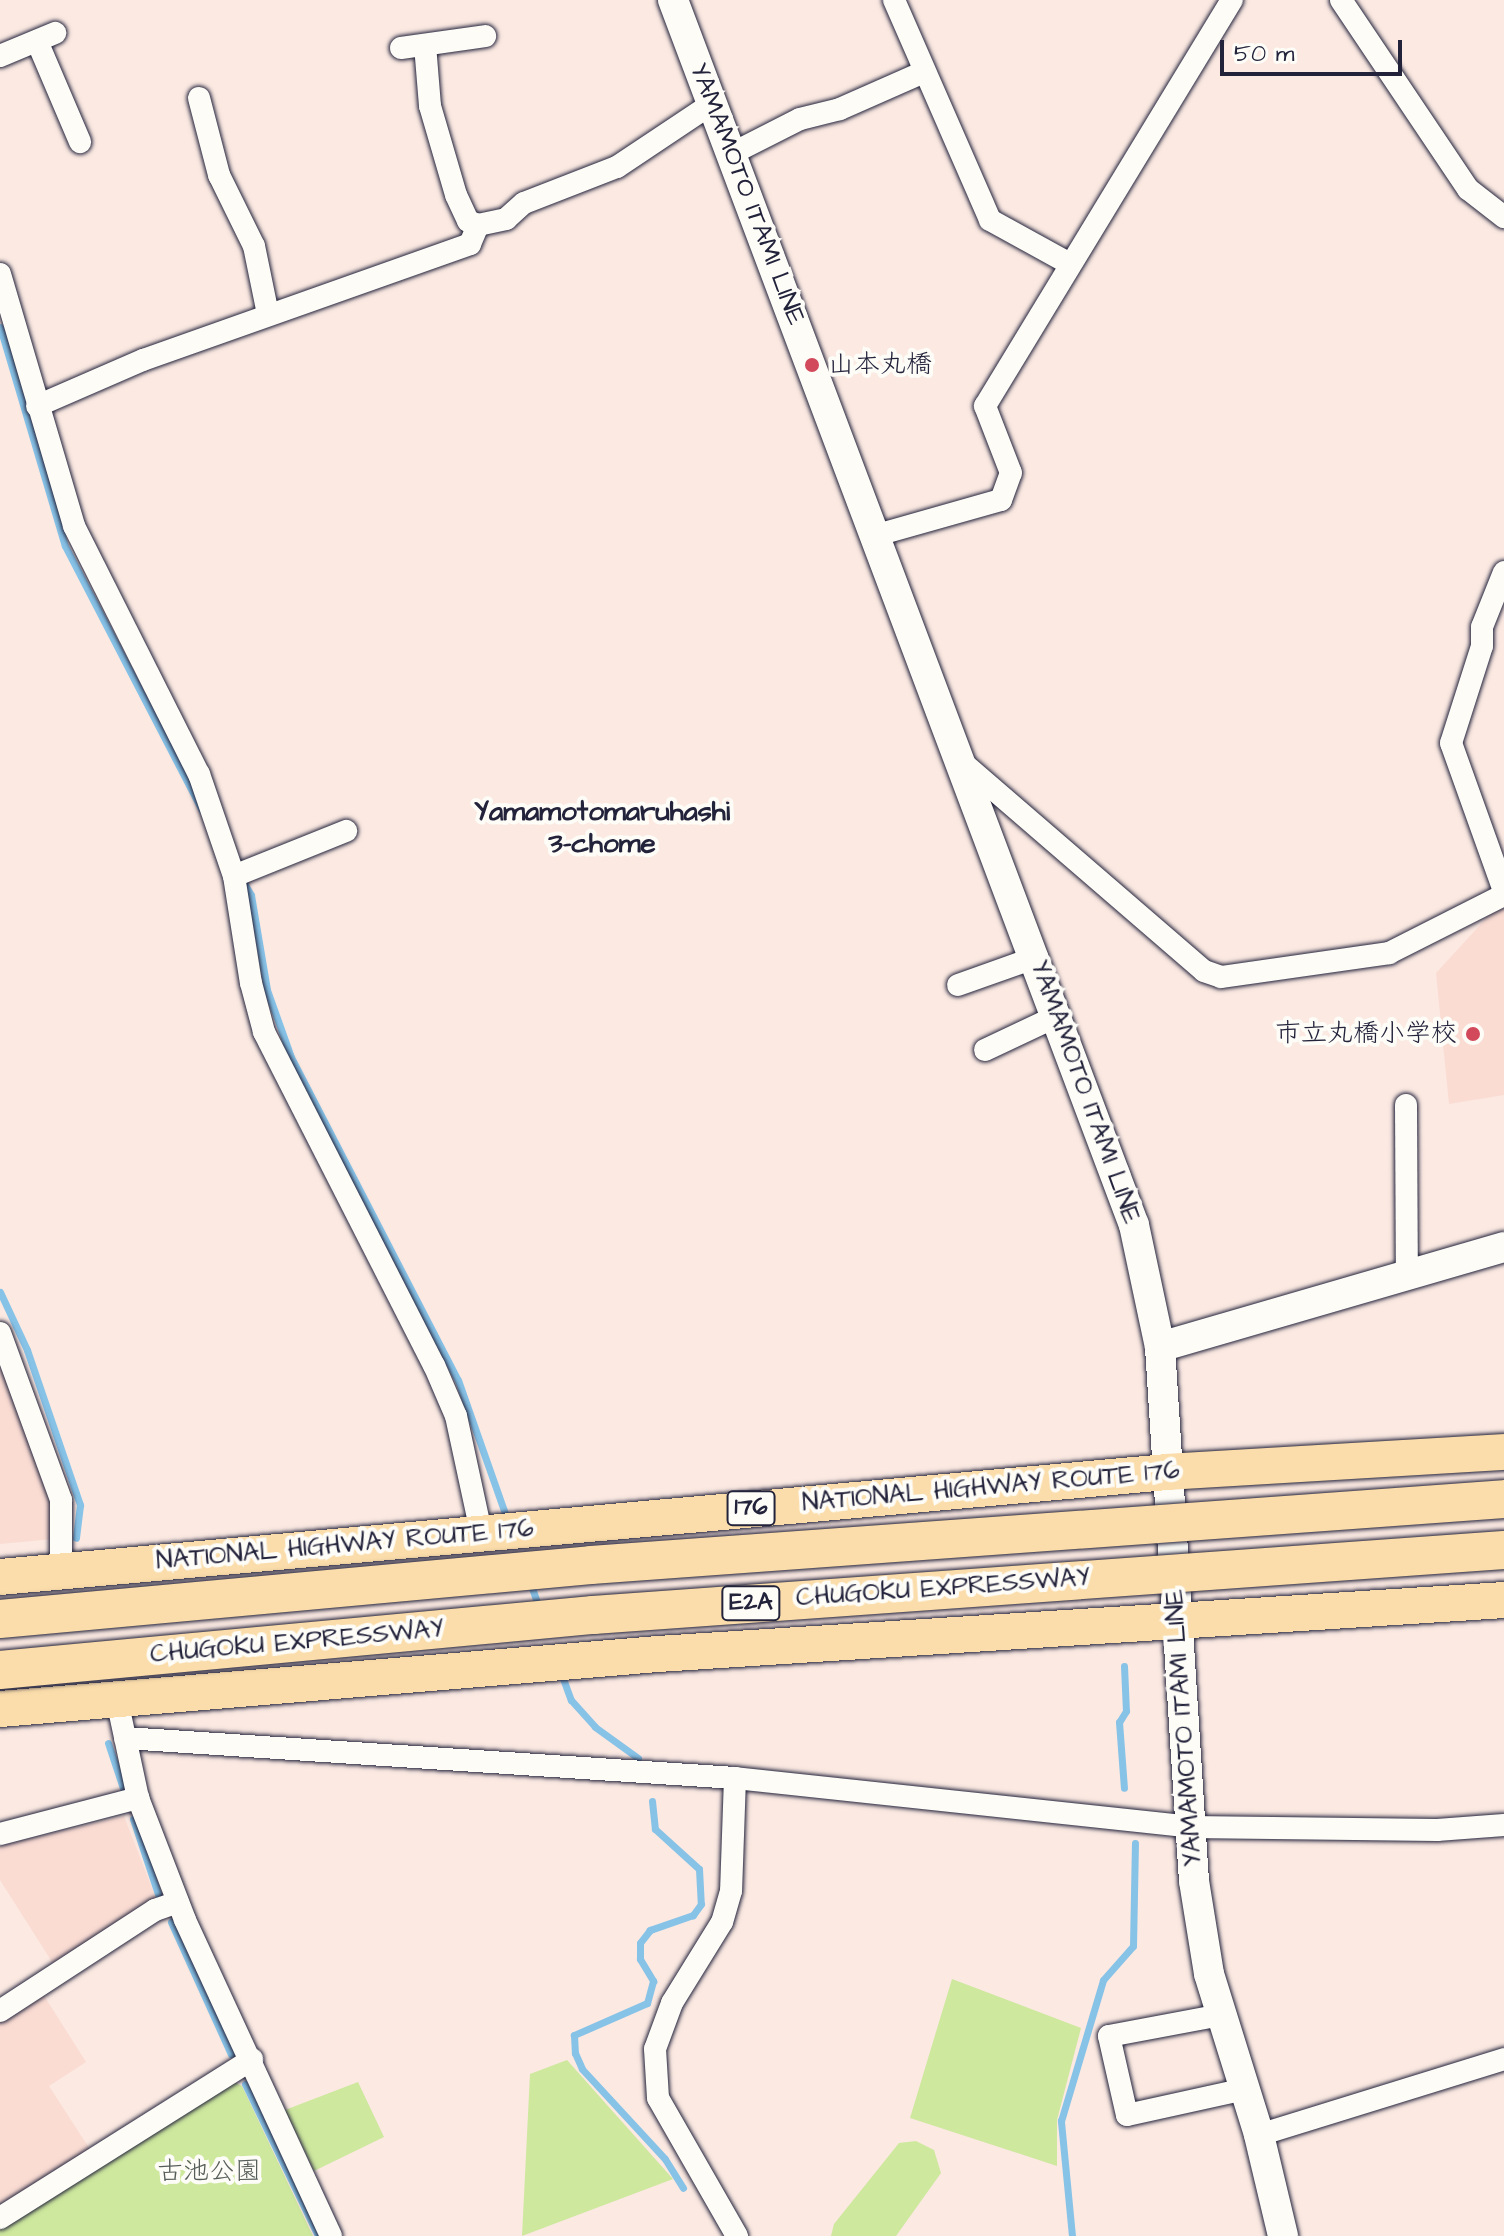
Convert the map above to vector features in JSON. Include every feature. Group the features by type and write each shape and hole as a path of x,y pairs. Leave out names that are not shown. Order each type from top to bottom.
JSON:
{"highway":[{"name":"NATIONAL HIGHWAY ROUTE 176","path":"0,1577 1167,1472 1504,1452"},
{"name":"CHUGOKU EXPRESSWAY","path":"0,1619 591,1565 1504,1499"},
{"name":"CHUGOKU EXPRESSWAY","path":"0,1670 593,1615 1504,1550"},
{"path":"0,1709 658,1654 1504,1600"}],"main road":[{"name":"YAMAMOTO ITAMI LINE","path":"673,0 1059,1015 1134,1225 1160,1347 1190,1827 1204,1944 1221,2015 1259,2135 1283,2236"},
{"path":"1160,1347 1504,1247"}],"street":[{"path":"894,0 990,220 1070,264"},
{"path":"877,535 1001,500 1011,473 985,406 1232,0"},
{"path":"1341,0 1468,189 1504,217"},
{"path":"401,48 485,36"},
{"path":"0,56 46,37 70,134"},
{"path":"425,45 430,106 456,195 468,221 478,225 506,219 524,203 617,167 713,103"},
{"path":"731,154 800,119 840,109 924,72"},
{"path":"199,98 219,175 254,246 268,314"},
{"path":"37,406 268,314 470,244 478,225"},
{"path":"0,274 37,406 82,545 199,774 234,876 251,983 264,1032 368,1239 401,1291 440,1378 467,1455 481,1532"},
{"path":"963,763 1204,971 1221,977 1389,953 1504,893 1451,743 1482,646 1482,627 1504,572"},
{"path":"234,876 346,831"},
{"path":"958,985 1037,957"},
{"path":"985,1050 1059,1015"},
{"path":"1401,1119 1407,1275"},
{"path":"0,1333 61,1500 61,1571"},
{"path":"117,1700 138,1798 178,1902 331,2236"},
{"path":"125,1738 735,1778 1190,1827 1437,1830 1504,1825"},
{"path":"735,1778 731,1891 722,1922 672,2003 655,2049 658,2098 737,2236"},
{"path":"0,1834 138,1798"},
{"path":"0,2011 155,1910 178,1902"},
{"path":"1221,2015 1109,2036 1127,2115 1245,2089"},
{"path":"0,2218 252,2059"},
{"path":"1259,2135 1504,2059"}],"shaded area":[{"name":"市立丸橋小学校","path":"1504,908 1504,1095 1449,1104 1436,973 1492,912"},
{"path":"0,1349 55,1508 53,1539 0,1544"},
{"path":"124,1816 156,1898 54,1965 0,1880 0,1846"},
{"path":"43,1994 86,2062 49,2086 91,2151 0,2209 0,2021"}],"green space":[{"path":"952,1979 1081,2028 1057,2120 1057,2166 910,2118"},
{"path":"567,2060 673,2179 522,2236 530,2074"},
{"name":"古池公園","path":"232,2081 242,2086 313,2236 0,2236 0,2226"},
{"path":"358,2082 384,2137 314,2171 285,2110"},
{"path":"916,2141 934,2150 941,2173 896,2236 831,2236 834,2224 899,2143"}],"waterway":[{"path":"0,327 65,546 202,810"},
{"path":"244,883 251,895 267,990 291,1057 458,1380 508,1522"},
{"path":"0,1292 27,1350 80,1505 76,1538"},
{"path":"530,1582 539,1608"},
{"path":"1124,1666 1126,1711 1119,1722 1124,1788"},
{"path":"561,1673 571,1700 595,1727 638,1758"},
{"path":"108,1743 123,1788"},
{"path":"652,1801 655,1829 699,1869 701,1904 693,1915 650,1930 640,1943 640,1959 653,1981 647,2003 574,2035 575,2053 582,2069 665,2159 683,2188"},
{"path":"133,1819 158,1894"},
{"path":"1072,2236 1061,2121 1103,1980 1133,1946 1135,1843"},
{"path":"171,1922 231,2054"},
{"path":"245,2084 318,2236"}],"place":[{"name":"山本丸橋","path":"812,365"},
{"name":"市立丸橋小学校","path":"1473,1034"}],"district":[{"name":"Yamamotomaruhashi 3-chome","path":"602,828"}]}
